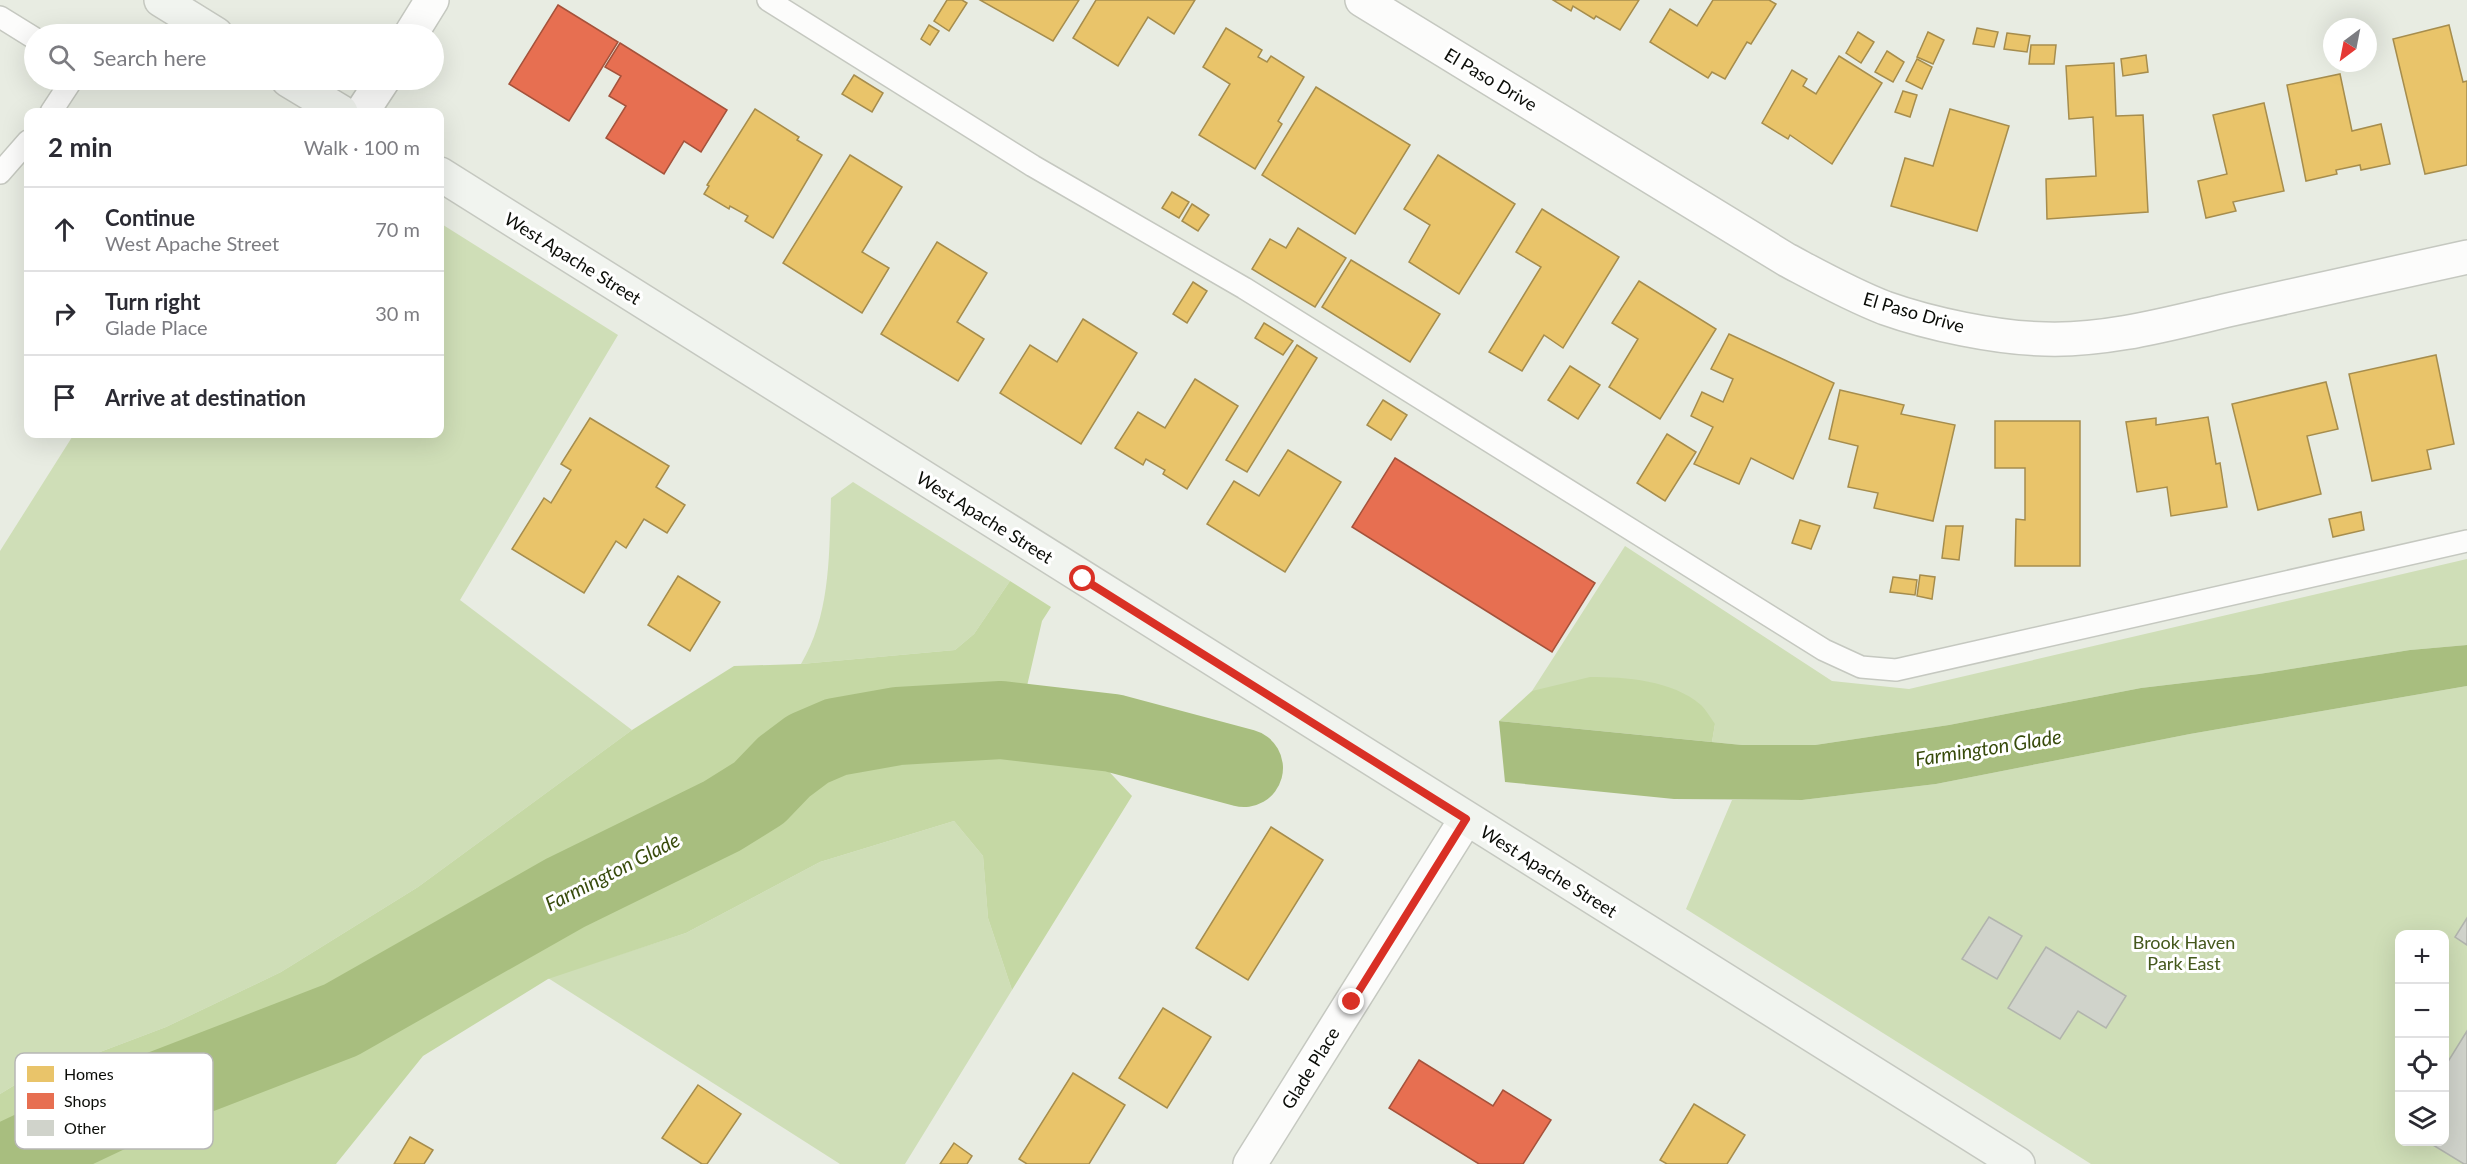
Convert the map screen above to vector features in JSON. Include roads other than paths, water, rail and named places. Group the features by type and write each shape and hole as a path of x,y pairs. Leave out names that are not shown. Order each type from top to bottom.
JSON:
{"main road":[{"path":"161,0 200,24"},
{"path":"305,90 334,108"},
{"name":"West Apache Street","path":"444,177 2018,1164"}],"street":[{"path":"417,24 432,0"},
{"name":"El Paso Drive","path":"1362,0 1787,260 1849,293 1886,308 1944,324 2044,339 2095,337 2159,326 2467,257"},
{"path":"365,108 376,90"},
{"name":"Glade Place","path":"1250,1164 1466,819"}],"lane":[{"path":"768,0 1033,166 1244,288 1824,650 1861,668 1896,670 2467,541"},
{"path":"0,17 24,32"},
{"path":"54,108 65,90"},
{"path":"0,173 24,146"}],"water":[{"path":"2467,645 2467,686 2190,734 1936,784 1802,800 1674,799 1505,782 1499,721 1742,745 1815,745 1949,725 2141,688 2259,674 2410,650"}],"waterway":[{"name":"Farmington Glade","path":"213,1069 341,1020 565,893 722,816 759,793 784,767 808,749 836,737 898,726 1001,720 1113,733 1244,768"},
{"name":"Farmington Glade","path":"2,1164 34,1149"}],"park label":[{"name":"Brook Haven Park East","path":"2184,952"}]}
